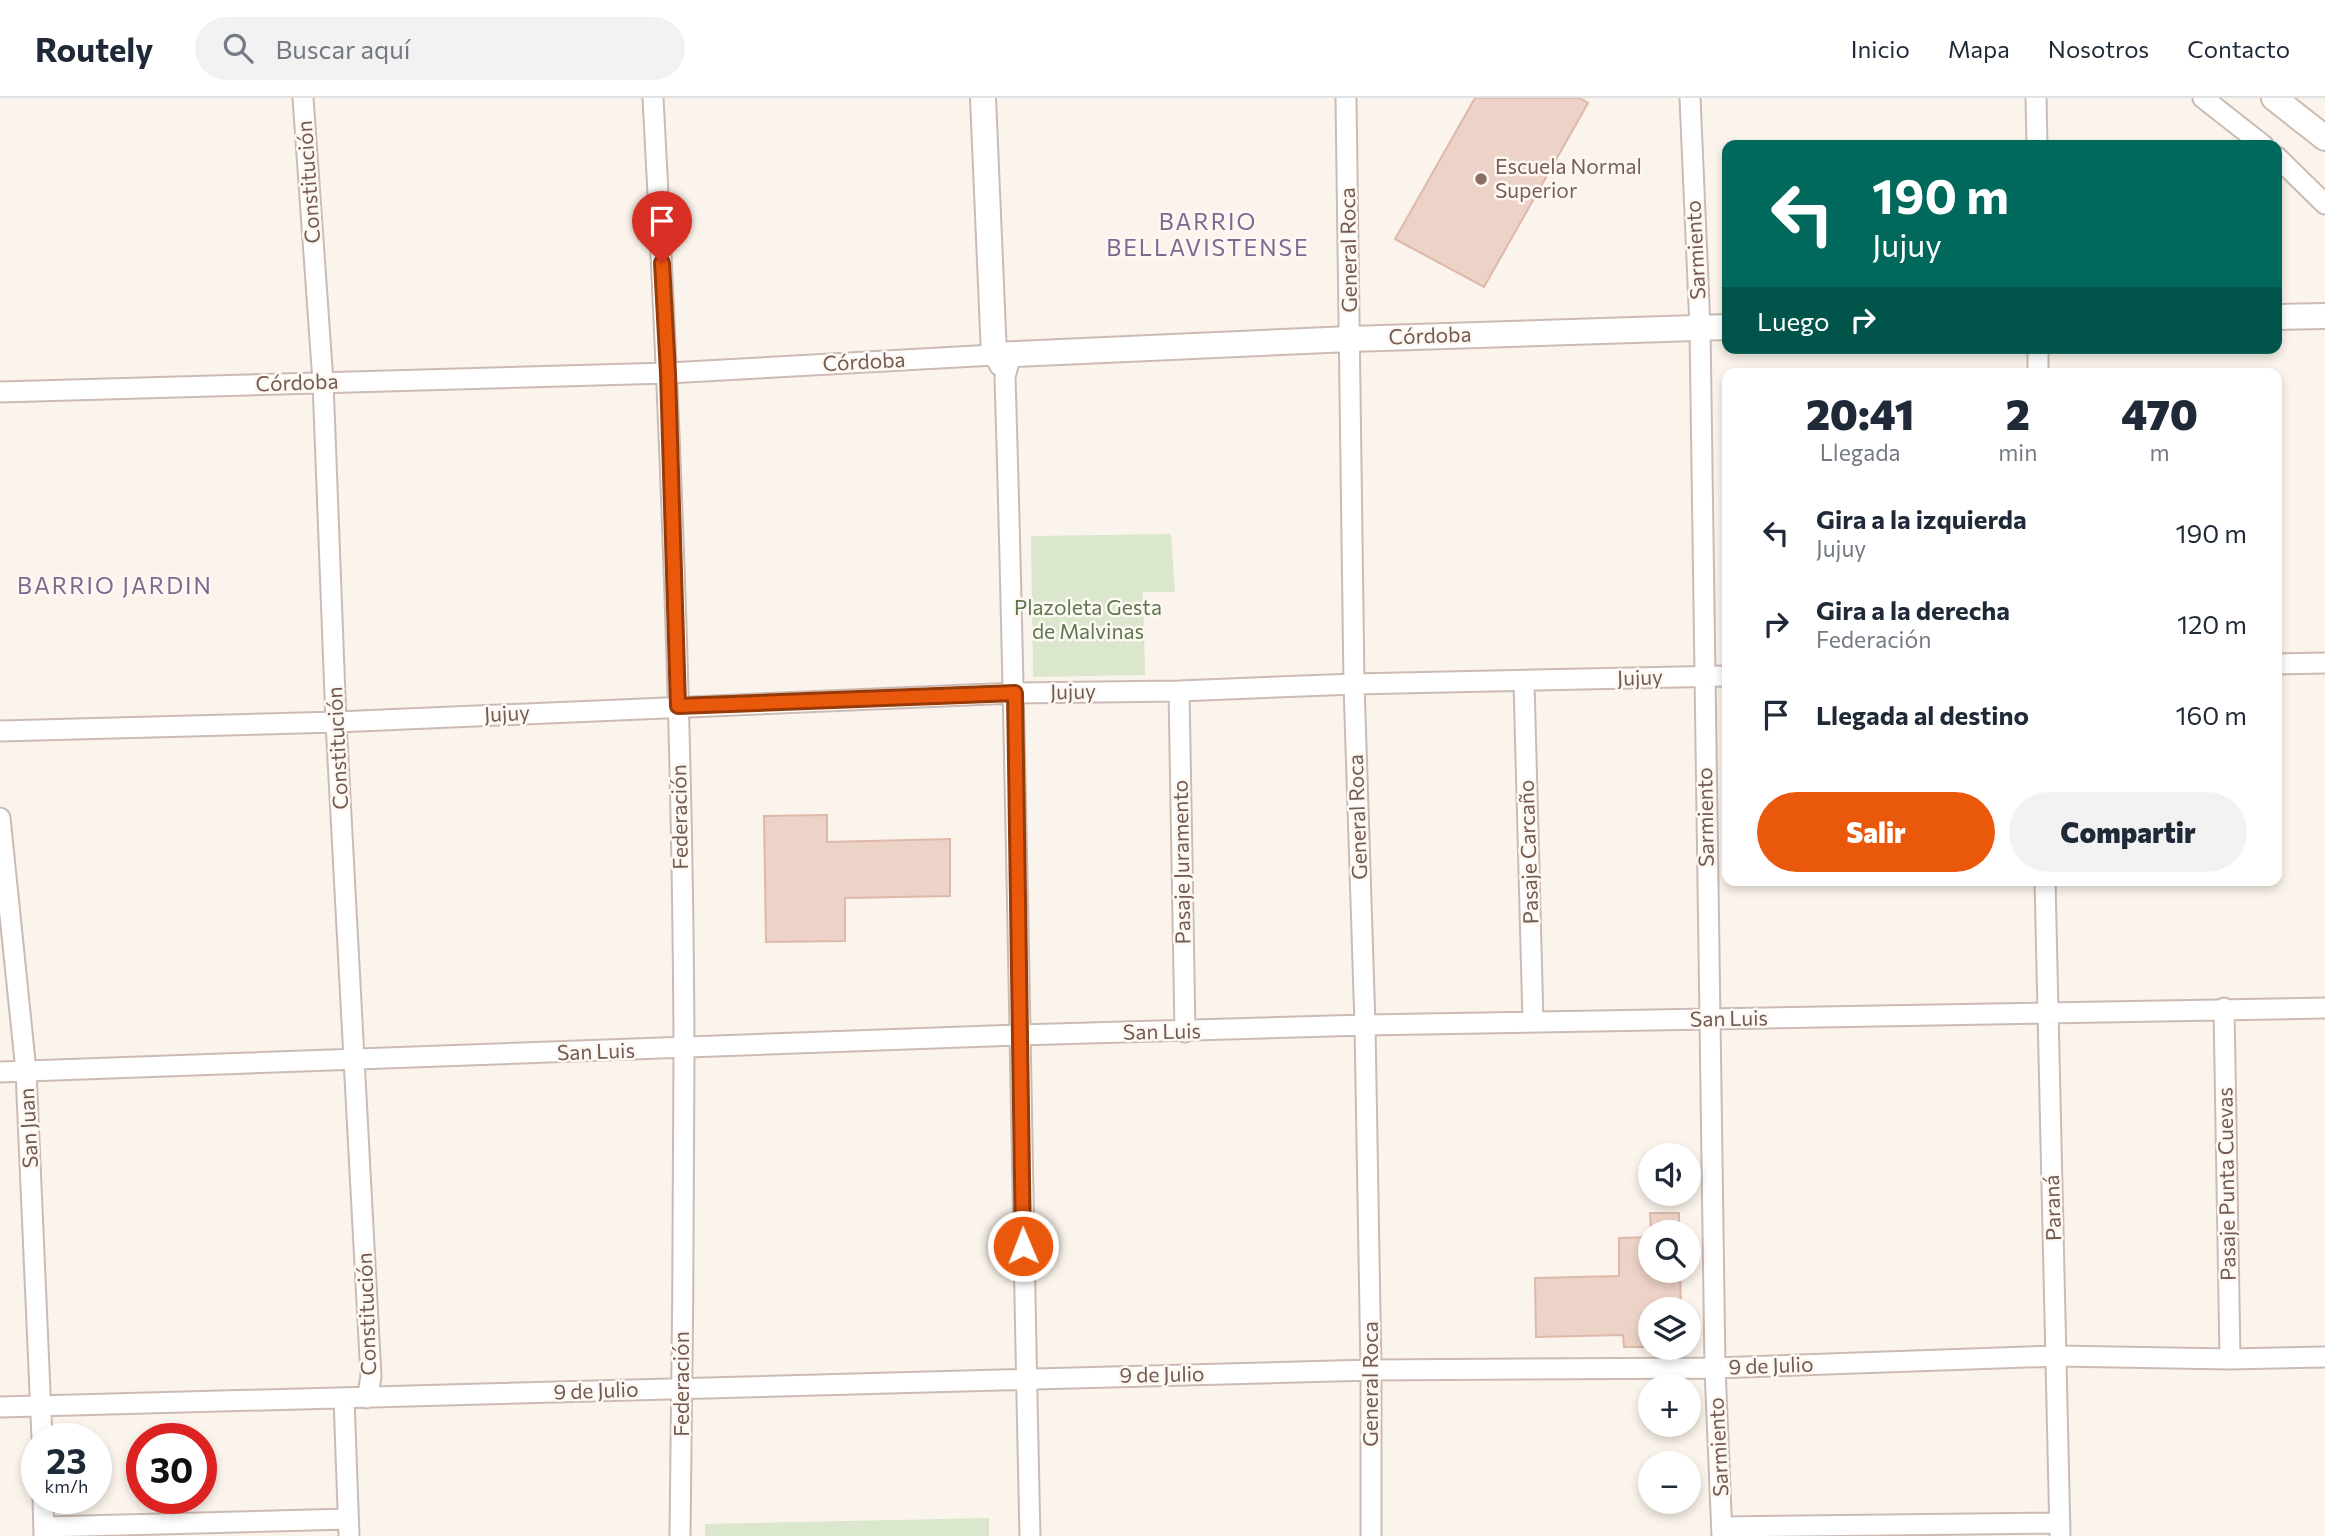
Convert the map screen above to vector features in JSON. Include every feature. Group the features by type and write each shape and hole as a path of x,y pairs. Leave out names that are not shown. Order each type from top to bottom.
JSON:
{"street":[{"name":"Constitución","path":"303,98 323,382 336,722 372,1377 367,1398"},
{"name":"Federación","path":"653,98 668,373 678,706 684,1049 680,1536"},
{"path":"983,98 1003,362"},
{"path":"999,98 1003,362 1015,693 1030,1536"},
{"name":"General Roca","path":"1346,98 1354,684 1365,1026 1371,1370 1371,1536"},
{"name":"Sarmiento","path":"1690,98 1700,328 1715,1368 1722,1531"},
{"path":"2036,98 2037,140"},
{"path":"2203,98 2257,140"},
{"path":"2274,98 2325,138"},
{"path":"2282,162 2325,202"},
{"path":"2282,317 2325,316"},
{"name":"Córdoba","path":"0,392 1003,362 1350,338 1722,327"},
{"path":"2282,664 2325,663"},
{"name":"Jujuy","path":"0,731 336,722 1015,693 1722,676"},
{"name":"Pasaje Carcaño","path":"1524,681 1533,1022"},
{"name":"Pasaje Juramento","path":"1179,691 1185,1032"},
{"name":"San Juan","path":"0,818 26,1071 42,1423"},
{"name":"Paraná","path":"2045,886 2060,1530"},
{"name":"Pasaje Punta Cuevas","path":"2224,1008 2230,1359"},
{"name":"San Luis","path":"0,1072 1019,1035 1533,1022 2325,1008"},
{"name":"9 de Julio","path":"0,1407 1371,1370 1715,1368 2057,1356 2230,1359 2325,1357"},
{"name":"Constitución","path":"344,1398 349,1527"},
{"path":"43,1514 44,1532 349,1527"},
{"path":"1722,1531 2060,1530"}],"green space":[{"name":"Plazoleta Gesta de Malvinas","path":"1171,534 1175,592 1143,592 1145,675 1033,677 1031,536"},
{"path":"989,1518 989,1536 705,1536 705,1524"}],"building":[{"path":"1475,98 1580,98 1588,103 1484,287 1395,239"},
{"path":"827,815 827,842 950,839 950,896 845,898 845,941 766,942 764,816"},
{"path":"1650,1213 1679,1213 1679,1220 1650,1220"},
{"path":"1638,1237 1638,1283 1680,1283 1681,1297 1638,1297 1638,1347 1624,1347 1623,1335 1536,1337 1535,1278 1619,1276 1619,1238"}],"place":[{"name":"Escuela Normal Superior","path":"1481,179"}],"district":[{"name":"BARRIO BELLAVISTENSE","path":"1208,235"},
{"name":"BARRIO JARDIN","path":"115,586"}],"route":[{"path":"662,263 678,706 1015,693 1023,1246"}]}
